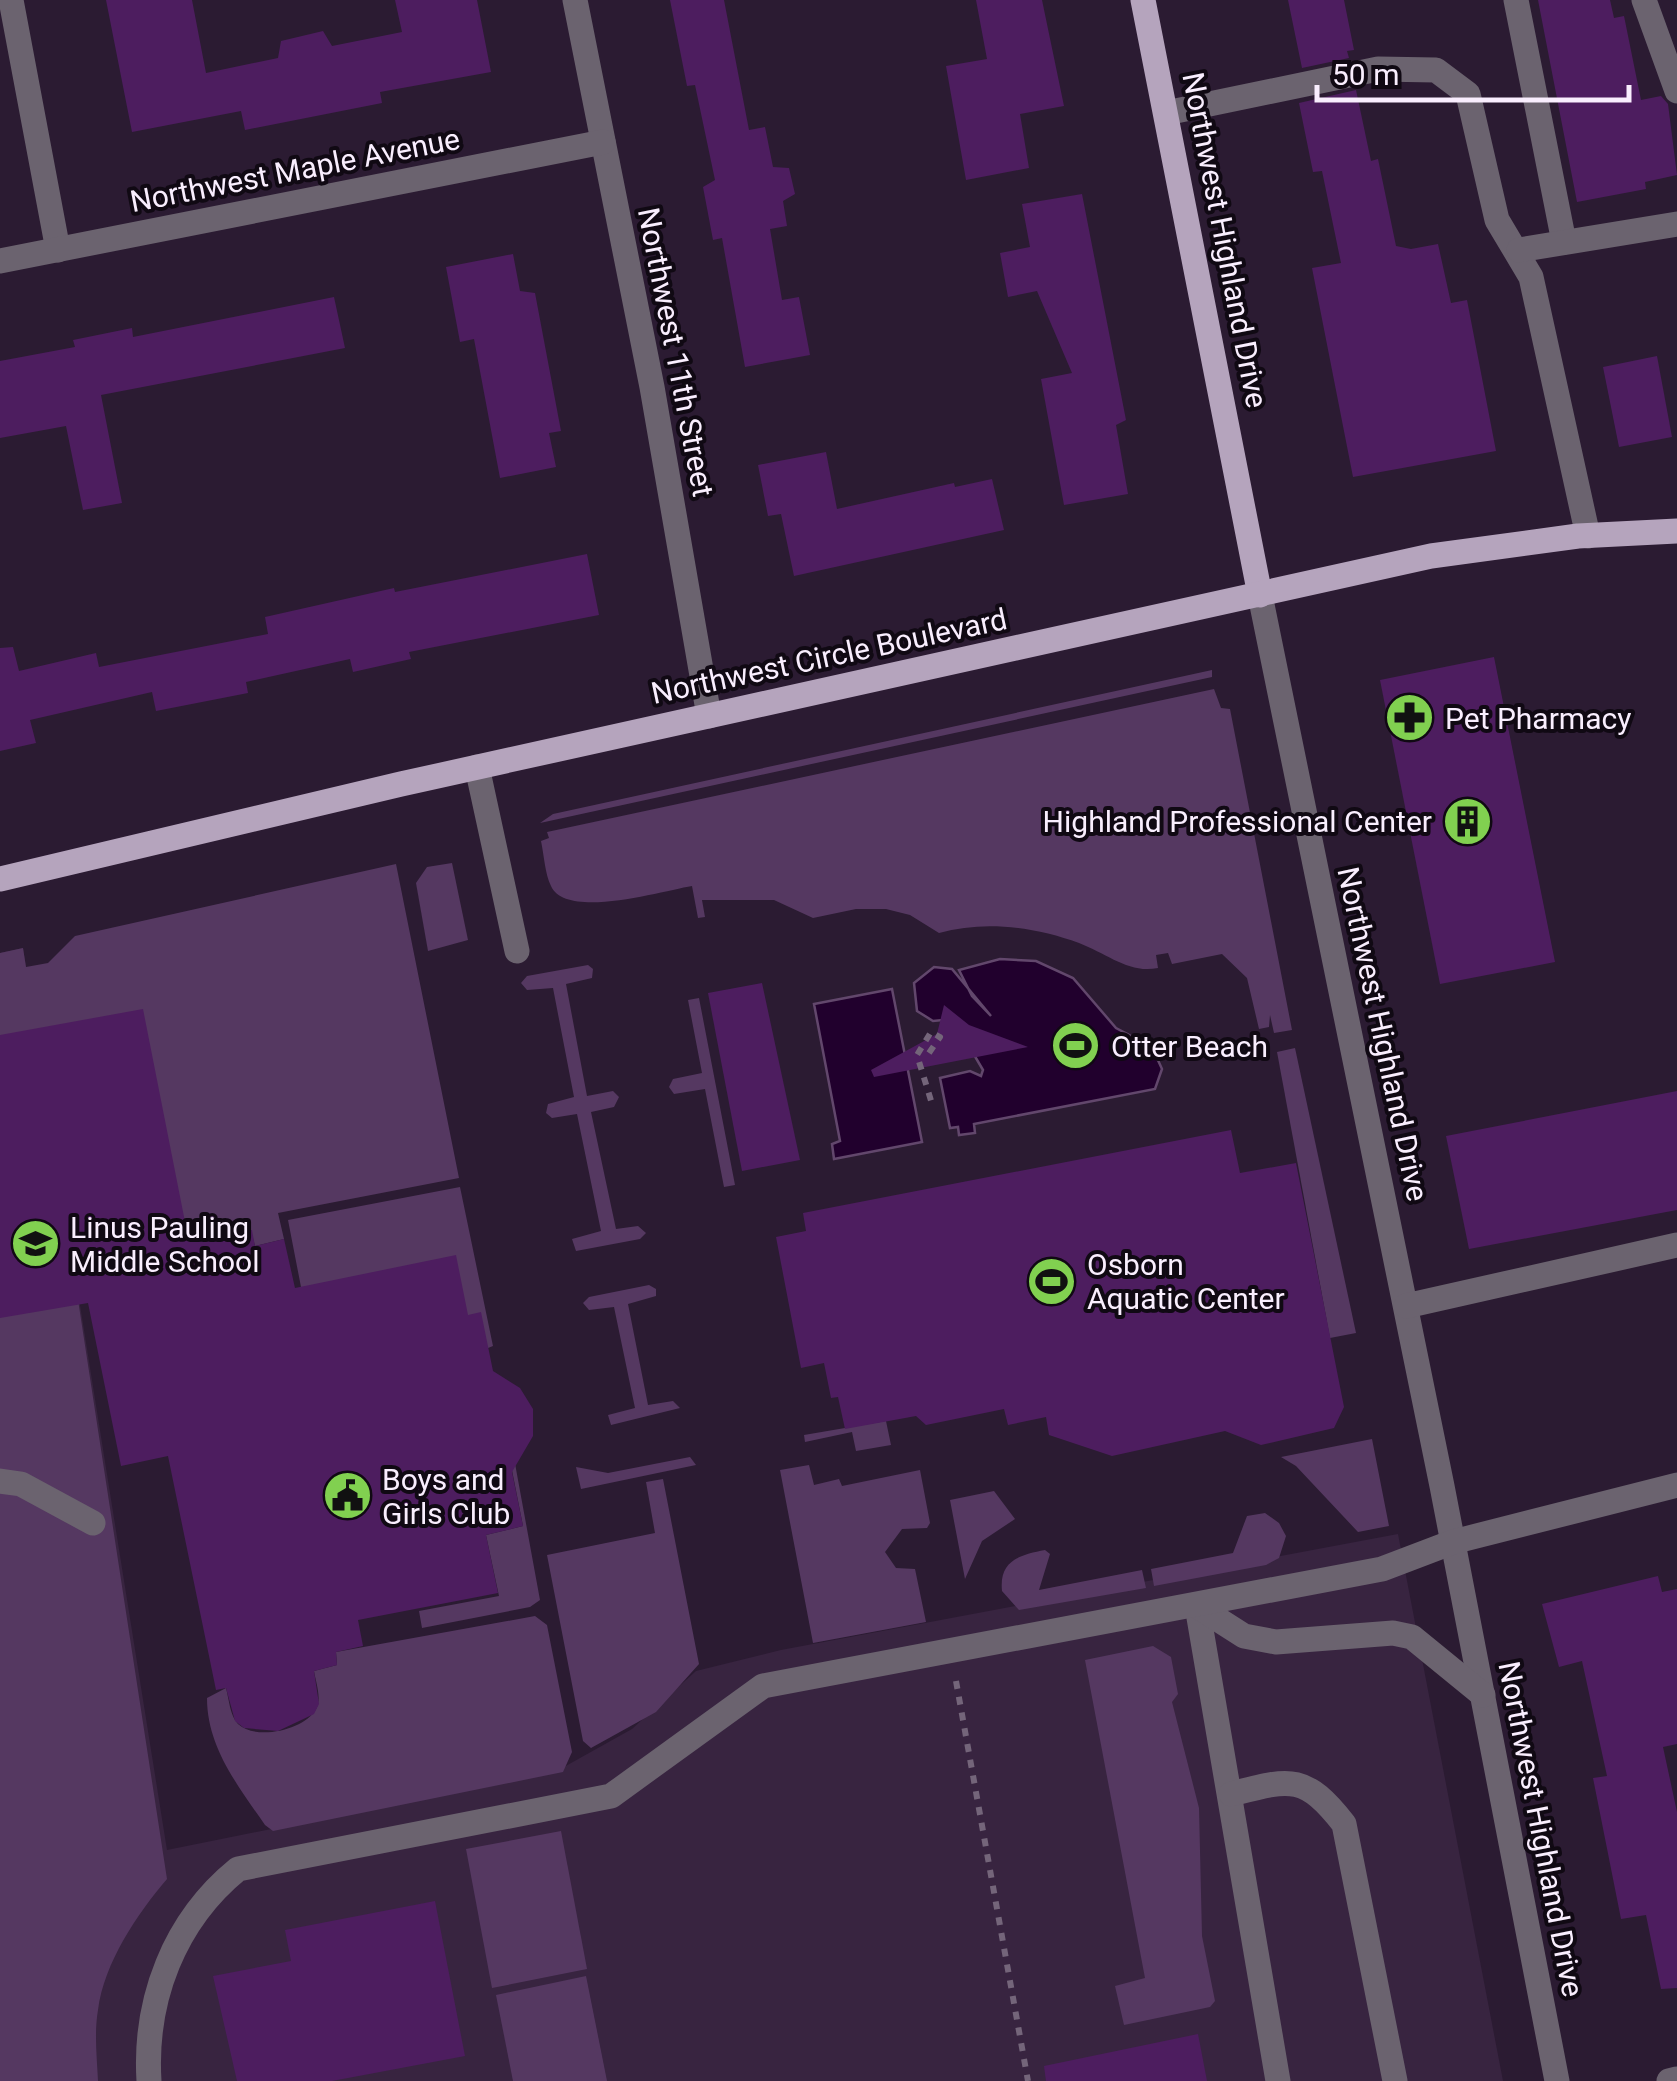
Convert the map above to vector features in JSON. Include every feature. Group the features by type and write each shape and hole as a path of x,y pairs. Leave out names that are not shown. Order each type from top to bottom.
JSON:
{"main road":[{"name":"Northwest Highland Drive","path":"1144,0 1260,595"},
{"name":"Northwest Circle Boulevard","path":"0,879 477,767 1431,556 1588,536 1677,531"}],"street":[{"path":"11,0 58,250"},
{"name":"Northwest 11th Street","path":"576,0 652,388 708,716"},
{"path":"1516,0 1564,242"},
{"path":"1644,0 1677,91"},
{"path":"1166,113 1378,69 1436,70 1468,94 1497,220 1519,250 1531,278 1588,536"},
{"name":"Northwest Maple Avenue","path":"0,261 603,142"},
{"path":"1519,250 1677,224"},
{"name":"Northwest Highland Drive","path":"1260,595 1406,1306 1557,2081"},
{"path":"477,767 517,952"},
{"path":"1406,1306 1677,1245"},
{"path":"0,1481 37,1491 93,1522"},
{"path":"149,2081 148,2056 159,1979 213,1889 238,1869 611,1796 763,1686 1382,1569 1453,1542 1677,1485"},
{"path":"1197,1606 1244,1636 1276,1642 1393,1633 1412,1637 1483,1695"},
{"path":"1197,1606 1231,1794 1250,1940 1278,2081"},
{"path":"1231,1794 1294,1783 1319,1793 1344,1824 1395,2081"},
{"path":"1669,2081 1677,2079"}],"path":[{"path":"929,1053 940,1037 931,1032 917,1055 933,1107"},
{"path":"954,1675 1028,2081"}],"shaded area":[{"path":"1212,670 1212,677 540,823 553,814"},
{"path":"1214,689 1221,708 1230,709 1292,1030 1274,1033 1270,1015 1269,1027 1259,1029 1247,978 1222,954 1172,964 1168,953 1156,955 1158,968 1137,968 1079,943 1027,929 992,926 939,933 910,915 886,909 856,909 813,918 774,900 702,900 705,917 698,918 692,886 616,901 575,901 560,896 547,876 541,841 549,838 547,832"},
{"path":"452,863 468,940 428,951 416,883 427,867"},
{"path":"396,864 459,1178 278,1213 284,1239 255,1246 251,1230 79,1263 37,1033 167,1879 134,1923 101,1992 96,2046 98,2081 0,2081 0,953 23,948 26,967 48,963 75,936"},
{"name":"Linus Pauling Middle School","path":"23,948 167,1850 555,1772 632,1729 696,1671 781,1650 1398,1534 1503,2081 0,2081 0,953"},
{"name":"Otter Beach","path":"1000,959 1036,961 1073,978 1116,1028 1152,1047 1162,1069 1155,1089 974,1124 975,1133 959,1135 958,1127 950,1128 940,1078 970,1071 981,1076 983,1070 953,1019 933,1021 917,1011 914,983 934,967 952,969 968,989 959,970"},
{"path":"588,965 593,969 592,978 566,984 587,1096 613,1091 619,1097 614,1107 591,1112 616,1229 638,1226 646,1233 640,1239 576,1251 572,1239 601,1231 577,1114 552,1118 546,1113 548,1104 574,1097 553,988 527,990 521,983 527,976"},
{"path":"892,989 922,1142 834,1159 832,1144 840,1141 814,1004"},
{"path":"699,998 735,1185 724,1187 705,1089 674,1094 669,1087 673,1079 702,1073 688,1000"},
{"path":"1295,1048 1356,1333 1330,1338 1277,1052"},
{"path":"460,1187 493,1346 488,1348 468,1315 301,1287 288,1220"},
{"path":"649,1285 656,1289 656,1296 628,1304 648,1405 673,1401 680,1408 611,1425 608,1415 635,1408 614,1307 589,1310 583,1303 589,1297"},
{"path":"886,1421 891,1445 856,1451 852,1432 805,1442 804,1435"},
{"path":"1372,1439 1389,1526 1358,1532 1296,1466 1281,1457"},
{"path":"690,1457 696,1465 581,1489 576,1467 608,1473"},
{"path":"514,1458 540,1600 530,1607 422,1628 419,1611 499,1596 486,1535 523,1526 510,1460"},
{"path":"809,1465 814,1485 839,1479 842,1486 920,1470 930,1523 927,1528 902,1529 885,1552 896,1568 915,1569 926,1622 813,1643 780,1470"},
{"path":"663,1479 699,1664 656,1712 591,1748 583,1741 547,1555 655,1533 646,1482"},
{"path":"994,1491 1015,1519 982,1541 965,1579 950,1500"},
{"path":"1265,1513 1279,1523 1286,1536 1279,1558 1266,1565 1154,1586 1151,1569 1233,1553 1247,1516"},
{"path":"1045,1550 1050,1554 1039,1590 1142,1570 1146,1588 1019,1610 1002,1591 1007,1566 1019,1557"},
{"path":"535,1616 547,1625 572,1752 563,1772 273,1831 245,1796 218,1749 207,1698 226,1688 238,1724 256,1732 280,1731 302,1723 316,1709 319,1696 314,1671 337,1665 336,1652"},
{"path":"1153,1646 1171,1657 1178,1694 1172,1702 1199,1808 1202,1936 1215,2001 1210,2007 1124,2025 1115,1986 1145,1978 1085,1660"},
{"path":"561,1831 587,1969 492,1988 466,1849"},
{"path":"586,1976 607,2081 513,2081 496,1995"}],"building":[{"path":"106,0 192,0 206,73 278,58 281,41 323,31 332,46 402,32 395,0 477,0 491,72 380,92 382,103 245,130 241,111 132,132"},
{"path":"670,0 724,0 749,130 765,127 773,167 789,168 795,194 783,201 787,226 770,229 782,300 799,297 810,355 745,367 722,238 713,240 703,187 715,180 695,85 687,86"},
{"path":"976,0 1042,0 1064,106 1020,114 1029,168 966,180 946,66 987,59"},
{"path":"1288,0 1344,0 1354,50 1347,51 1349,58 1302,68"},
{"path":"1538,0 1610,0 1614,18 1624,16 1641,100 1661,96 1668,104 1677,175 1645,182 1646,189 1577,202"},
{"path":"1356,90 1371,161 1378,159 1396,246 1411,249 1438,244 1451,303 1467,300 1496,451 1353,477 1312,268 1341,263 1322,171 1313,172 1299,103"},
{"path":"1082,194 1126,420 1116,425 1128,494 1064,505 1041,379 1072,373 1037,291 1008,297 1000,253 1030,247 1022,204"},
{"path":"513,254 520,291 535,293 561,431 549,433 556,467 500,478 474,339 460,342 446,267"},
{"path":"334,297 345,348 101,395 122,503 83,510 66,426 0,438 0,361 75,347 73,340 132,328 133,337"},
{"path":"1657,356 1672,437 1619,447 1603,367"},
{"path":"826,452 837,509 954,483 955,487 992,479 1004,530 794,576 781,514 768,516 758,465"},
{"path":"587,554 599,615 409,652 411,659 353,672 350,659 246,682 248,693 156,711 152,692 30,720 36,743 0,751 0,648 13,647 19,671 96,653 99,667 268,634 265,617 394,588 395,592"},
{"name":"Highland Professional Center","path":"1494,657 1555,962 1440,984 1380,680"},
{"path":"762,983 800,1160 742,1171 708,993"},
{"path":"944,1005 969,1025 1028,1047 874,1077 871,1070 937,1034"},
{"name":"Boys and Girls Club","path":"143,1009 189,1242 252,1230 255,1246 284,1239 295,1288 456,1255 468,1315 481,1312 493,1371 520,1388 533,1409 533,1436 512,1472 523,1526 486,1535 498,1593 358,1620 363,1646 336,1652 337,1665 314,1671 319,1704 314,1714 278,1731 244,1728 235,1721 226,1688 216,1690 168,1456 121,1466 88,1303 0,1318 0,1035"},
{"path":"1677,1091 1677,1210 1469,1249 1446,1136"},
{"name":"Osborn Aquatic Center","path":"1231,1130 1240,1173 1296,1163 1344,1407 1334,1428 1261,1445 1225,1431 1112,1456 1049,1435 1046,1417 1008,1425 1004,1409 926,1425 916,1416 845,1429 838,1397 831,1398 824,1363 801,1368 776,1237 806,1231 803,1213"},
{"path":"1658,1576 1662,1592 1677,1589 1677,1744 1663,1747 1677,1812 1677,1988 1661,1989 1646,1915 1621,1919 1593,1778 1607,1776 1582,1661 1559,1667 1542,1604"},
{"path":"435,1901 465,2056 332,2081 237,2081 213,1976 291,1961 285,1930"},
{"path":"1198,2034 1207,2081 1046,2081 1044,2066"}],"place":[{"name":"Pet Pharmacy","path":"1410,718"},
{"name":"Highland Professional Center","path":"1467,821"},
{"name":"Otter Beach","path":"1076,1046"},
{"name":"Linus Pauling Middle School","path":"35,1244"},
{"name":"Osborn Aquatic Center","path":"1052,1281"},
{"name":"Boys and Girls Club","path":"347,1496"}]}
